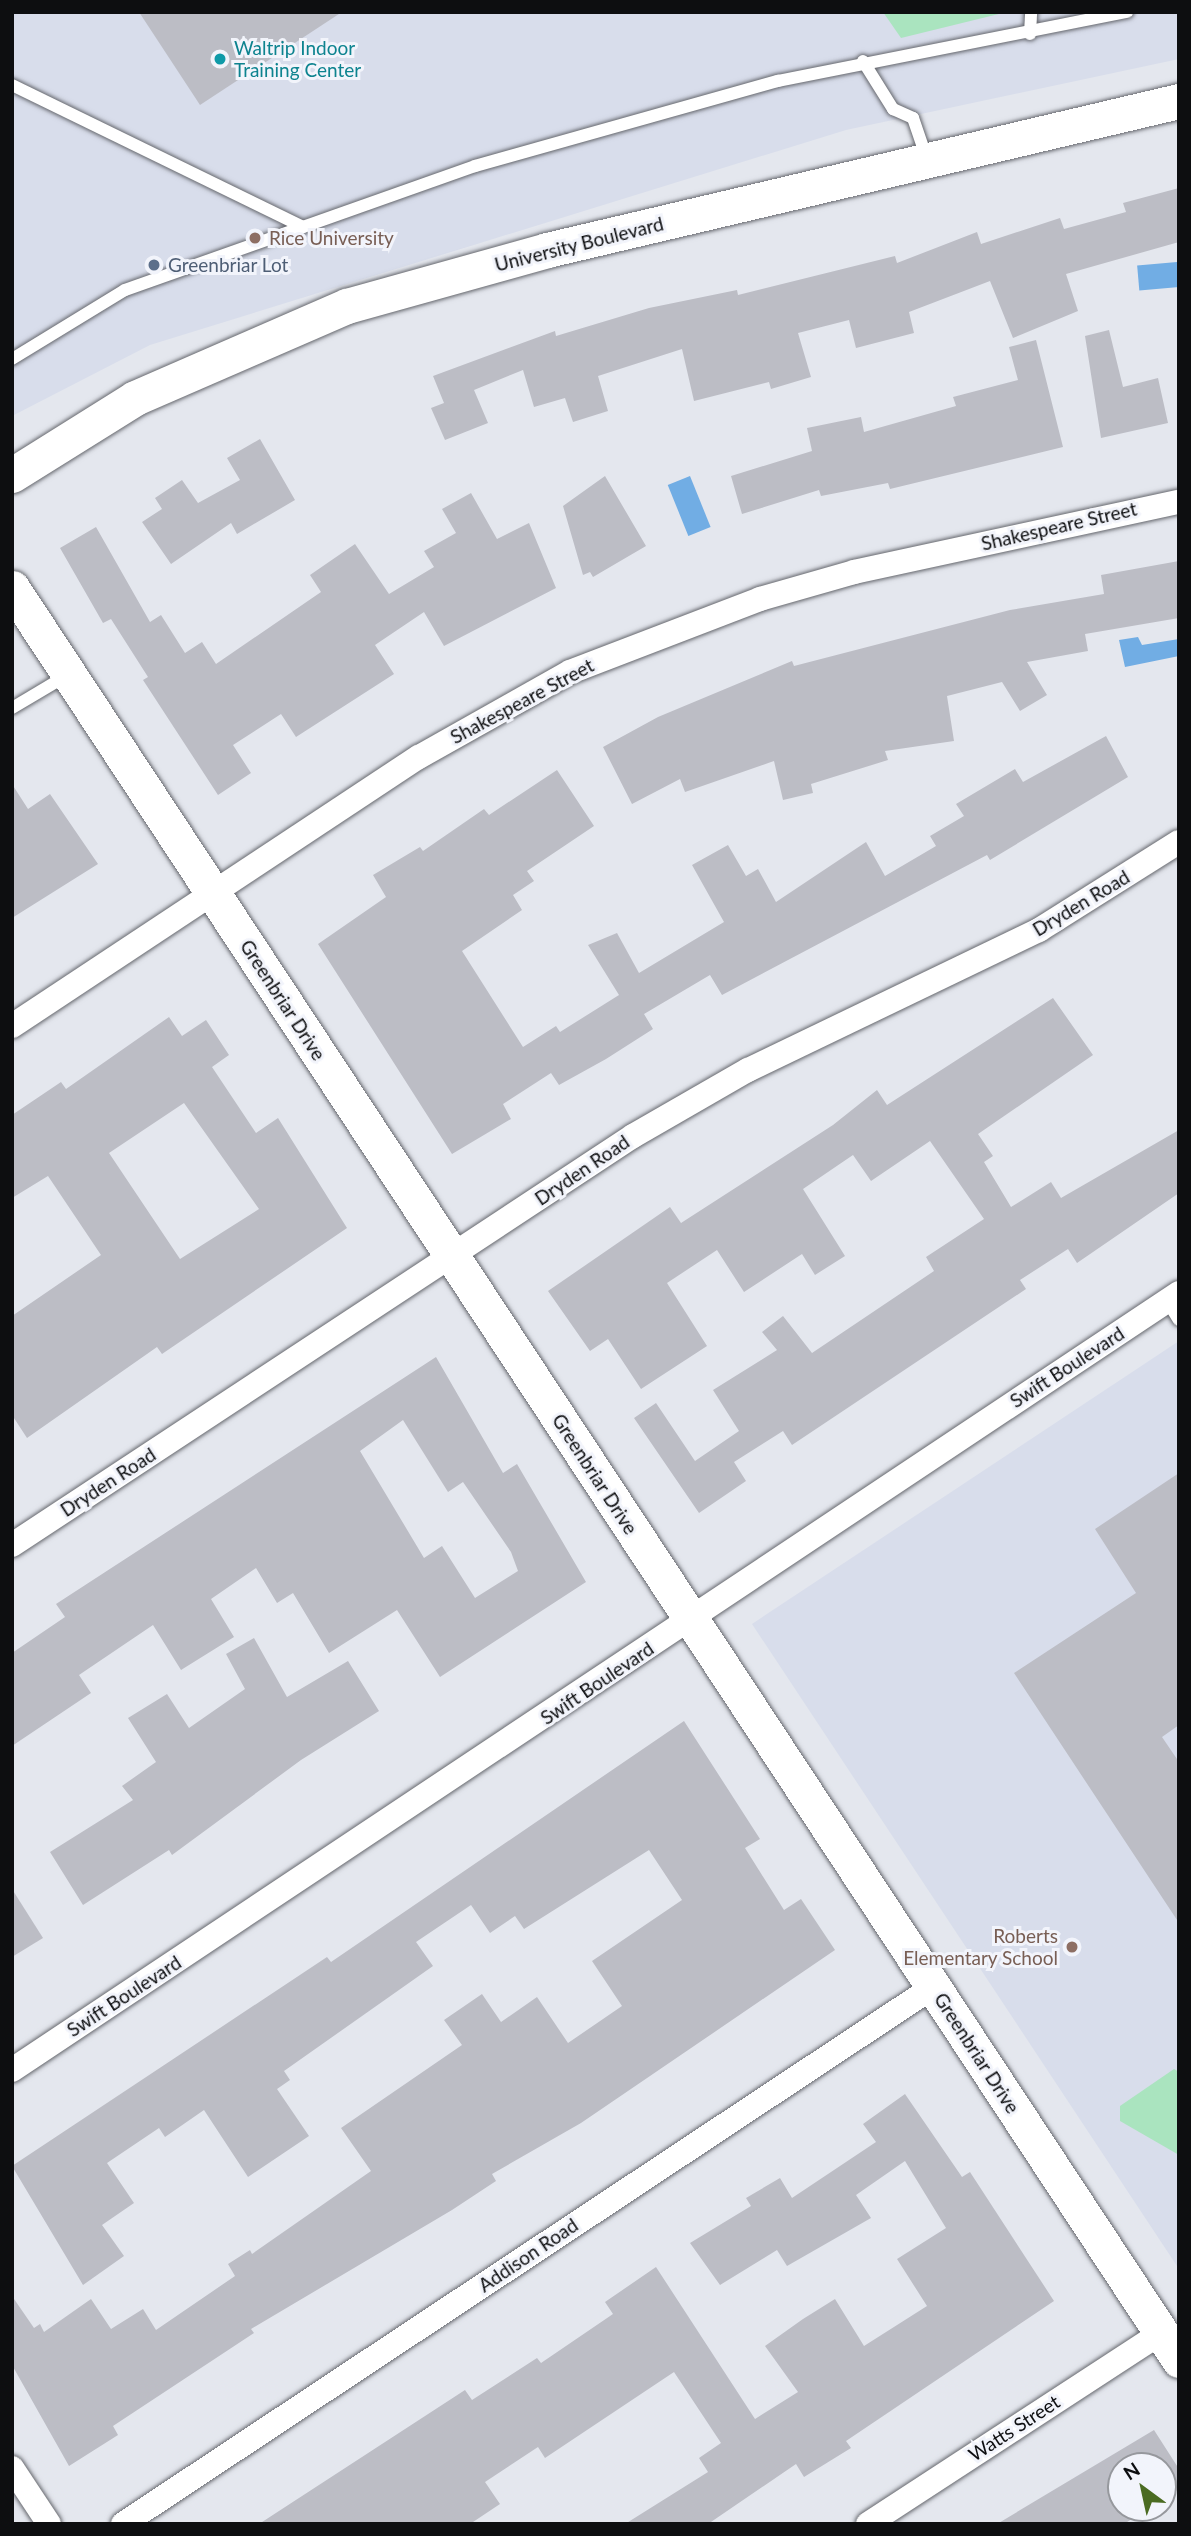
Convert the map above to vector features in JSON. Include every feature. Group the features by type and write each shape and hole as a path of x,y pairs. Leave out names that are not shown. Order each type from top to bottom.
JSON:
{"main road":[{"name":"University Boulevard","path":"12,475 135,398 347,306 547,250 1179,101"},
{"name":"Greenbriar Drive","path":"12,588 1170,2346"}],"street":[{"name":"Shakespeare Street","path":"12,1026 419,757 570,672 659,635 854,572 1179,502"},
{"name":"Dryden Road","path":"12,1545 633,1136 748,1070 1039,930 1179,842"},
{"name":"Swift Boulevard","path":"12,2070 647,1651 689,1615 1175,1305"},
{"name":"Addison Road","path":"123,2524 933,1987"},
{"name":"Watts Street","path":"868,2524 1170,2346"},
{"path":"12,2468 49,2524"}],"lane":[{"path":"1030,34 1031,12"},
{"path":"12,359 125,290 475,166 863,61 1030,34 1127,12"},
{"path":"863,61 893,109 913,118 927,159"},
{"path":"12,85 303,227"},
{"path":"12,708 69,674"}],"shaded area":[{"name":"Rice University","path":"12,12 1179,12 1179,59 846,130 150,345 12,416"},
{"name":"Roberts Elementary School","path":"1179,1341 1179,2269 752,1624"}],"green space":[{"path":"883,12 1007,12 901,38"},
{"path":"1174,2069 1179,2072 1179,2155 1120,2121 1120,2106"}],"water":[{"path":"1177,262 1179,287 1139,290 1137,265"},
{"path":"690,476 711,527 688,536 668,485"},
{"path":"1138,637 1142,645 1179,639 1179,656 1125,667 1119,640"}],"building":[{"name":"Waltrip Indoor Training Center","path":"139,12 342,12 200,105"},
{"path":"1179,188 1179,242 1066,274 1078,311 1013,338 990,281 909,312 914,333 856,348 849,320 798,333 811,377 771,389 769,382 694,401 682,349 598,376 608,411 573,422 565,398 534,407 523,370 474,390 488,423 445,440 431,408 444,403 433,376 555,331 556,336 649,308 737,290 738,295 895,256 897,263 977,232 981,244 1060,218 1064,229 1126,212 1123,203"},
{"path":"1109,330 1123,387 1158,378 1168,423 1101,438 1085,336"},
{"path":"1036,340 1063,447 890,489 888,483 821,496 819,490 742,514 731,476 812,451 807,428 861,417 864,432 956,406 953,397 1018,380 1009,347"},
{"path":"260,439 295,500 237,534 231,523 171,564 142,522 162,509 155,498 182,480 198,503 240,480 227,458"},
{"path":"605,476 646,546 593,577 590,572 583,575 563,506"},
{"path":"471,493 497,539 529,523 556,588 444,646 424,612 375,645 394,674 296,737 281,714 233,745 251,773 218,795 143,680 148,677 111,619 103,623 60,548 96,527 150,622 161,615 185,653 202,642 216,664 321,592 310,575 355,544 389,594 434,567 424,551 456,533 442,509"},
{"path":"1179,561 1179,618 1085,634 1088,651 1027,662 1047,695 1020,711 1002,682 947,696 954,741 885,751 888,760 811,784 813,793 783,800 774,761 685,792 680,779 632,804 603,747 658,717 792,661 794,666 1010,610 1104,594 1101,575"},
{"path":"1106,736 1128,777 990,860 987,855 722,995 710,975 644,1014 653,1029 606,1059 559,1085 551,1073 503,1104 511,1119 452,1154 318,944 386,897 373,875 420,847 423,851 484,809 489,815 557,770 594,826 527,871 534,881 513,895 522,910 462,951 523,1047 556,1026 560,1032 619,995 588,945 617,933 639,973 724,922 692,865 728,845 746,876 758,869 776,902 866,842 885,876 936,846 930,836 964,816 956,804 1015,769 1023,782"},
{"path":"12,784 28,809 50,794 98,864 12,918"},
{"path":"1053,998 1093,1055 978,1134 993,1156 984,1162 1011,1207 1051,1182 1061,1198 1179,1130 1179,1193 1077,1263 1068,1249 1020,1280 1026,1289 792,1445 783,1431 734,1462 746,1481 699,1513 634,1418 656,1403 695,1461 739,1431 713,1390 777,1350 762,1332 783,1316 812,1353 934,1271 926,1257 984,1219 930,1141 871,1181 853,1155 803,1189 845,1256 815,1275 802,1254 744,1292 717,1250 667,1283 707,1346 641,1389 608,1339 590,1351 548,1291 670,1207 681,1223 833,1125 877,1090 887,1105"},
{"path":"169,1017 182,1036 206,1020 229,1055 212,1067 256,1133 278,1118 347,1228 162,1354 157,1347 27,1438 12,1415 12,1316 101,1255 48,1176 12,1198 12,1115 61,1082 66,1089","holes":["184,1103 259,1209 180,1259 109,1153"]},
{"path":"436,1357 503,1473 517,1464 586,1582 440,1677 397,1610 329,1653 293,1593 277,1603 256,1568 211,1599 234,1637 181,1670 153,1625 79,1675 91,1693 12,1746 12,1653 65,1617 56,1604","holes":["403,1420 448,1492 463,1482 511,1552 518,1571 475,1598 442,1546 424,1558 360,1451"]},
{"path":"1179,1473 1179,1725 1162,1737 1179,1762 1179,1923 1014,1673 1136,1593 1095,1529"},
{"path":"254,1638 287,1697 348,1661 379,1711 301,1760 172,1855 169,1850 83,1905 50,1852 133,1800 122,1786 156,1762 128,1718 167,1694 189,1728 245,1689 226,1654"},
{"path":"684,1721 760,1839 745,1848 784,1910 801,1899 835,1950 581,2123 492,2174 496,2181 452,2210 251,2329 254,2333 113,2426 118,2435 69,2466 12,2365 12,2296 34,2328 40,2324 44,2332 91,2299 111,2329 143,2309 156,2330 235,2276 228,2264 250,2250 252,2254 371,2171 341,2128 462,2045 444,2020 482,1994 501,2022 537,1997 568,2043 622,2006 592,1961 682,1900 649,1850 524,1929 515,1916 490,1933 471,1905 416,1942 433,1966 284,2071 290,2080 277,2089 309,2136 248,2177 204,2110 165,2137 159,2128 107,2163 134,2203 102,2225 124,2256 83,2285 12,2166 327,1957 331,1962"},
{"path":"12,1889 43,1938 12,1957"},
{"path":"905,2094 962,2177 970,2172 1054,2301 846,2441 851,2448 804,2477 796,2464 708,2524 625,2524 708,2472 699,2458 721,2443 674,2372 545,2458 538,2447 485,2482 500,2504 470,2524 259,2524 465,2390 472,2400 537,2358 541,2363 613,2314 605,2302 656,2267 755,2419 798,2392 765,2346 803,2319 835,2299 864,2346 927,2306 897,2259 946,2228 905,2161 856,2195 871,2218 787,2266 777,2250 720,2285 690,2243 751,2206 746,2198 780,2178 792,2198 876,2142 863,2124"},
{"path":"1154,2430 1168,2452 1117,2452"},
{"path":"1107,2458 1107,2522 1127,2522 1124,2524 997,2524"},
{"path":"1177,2466 1179,2469 1177,2490"}],"place":[{"name":"Waltrip Indoor Training Center","path":"220,59"},
{"name":"Rice University","path":"255,238"},
{"name":"Greenbriar Lot","path":"154,265"},
{"name":"Roberts Elementary School","path":"1072,1947"}]}
